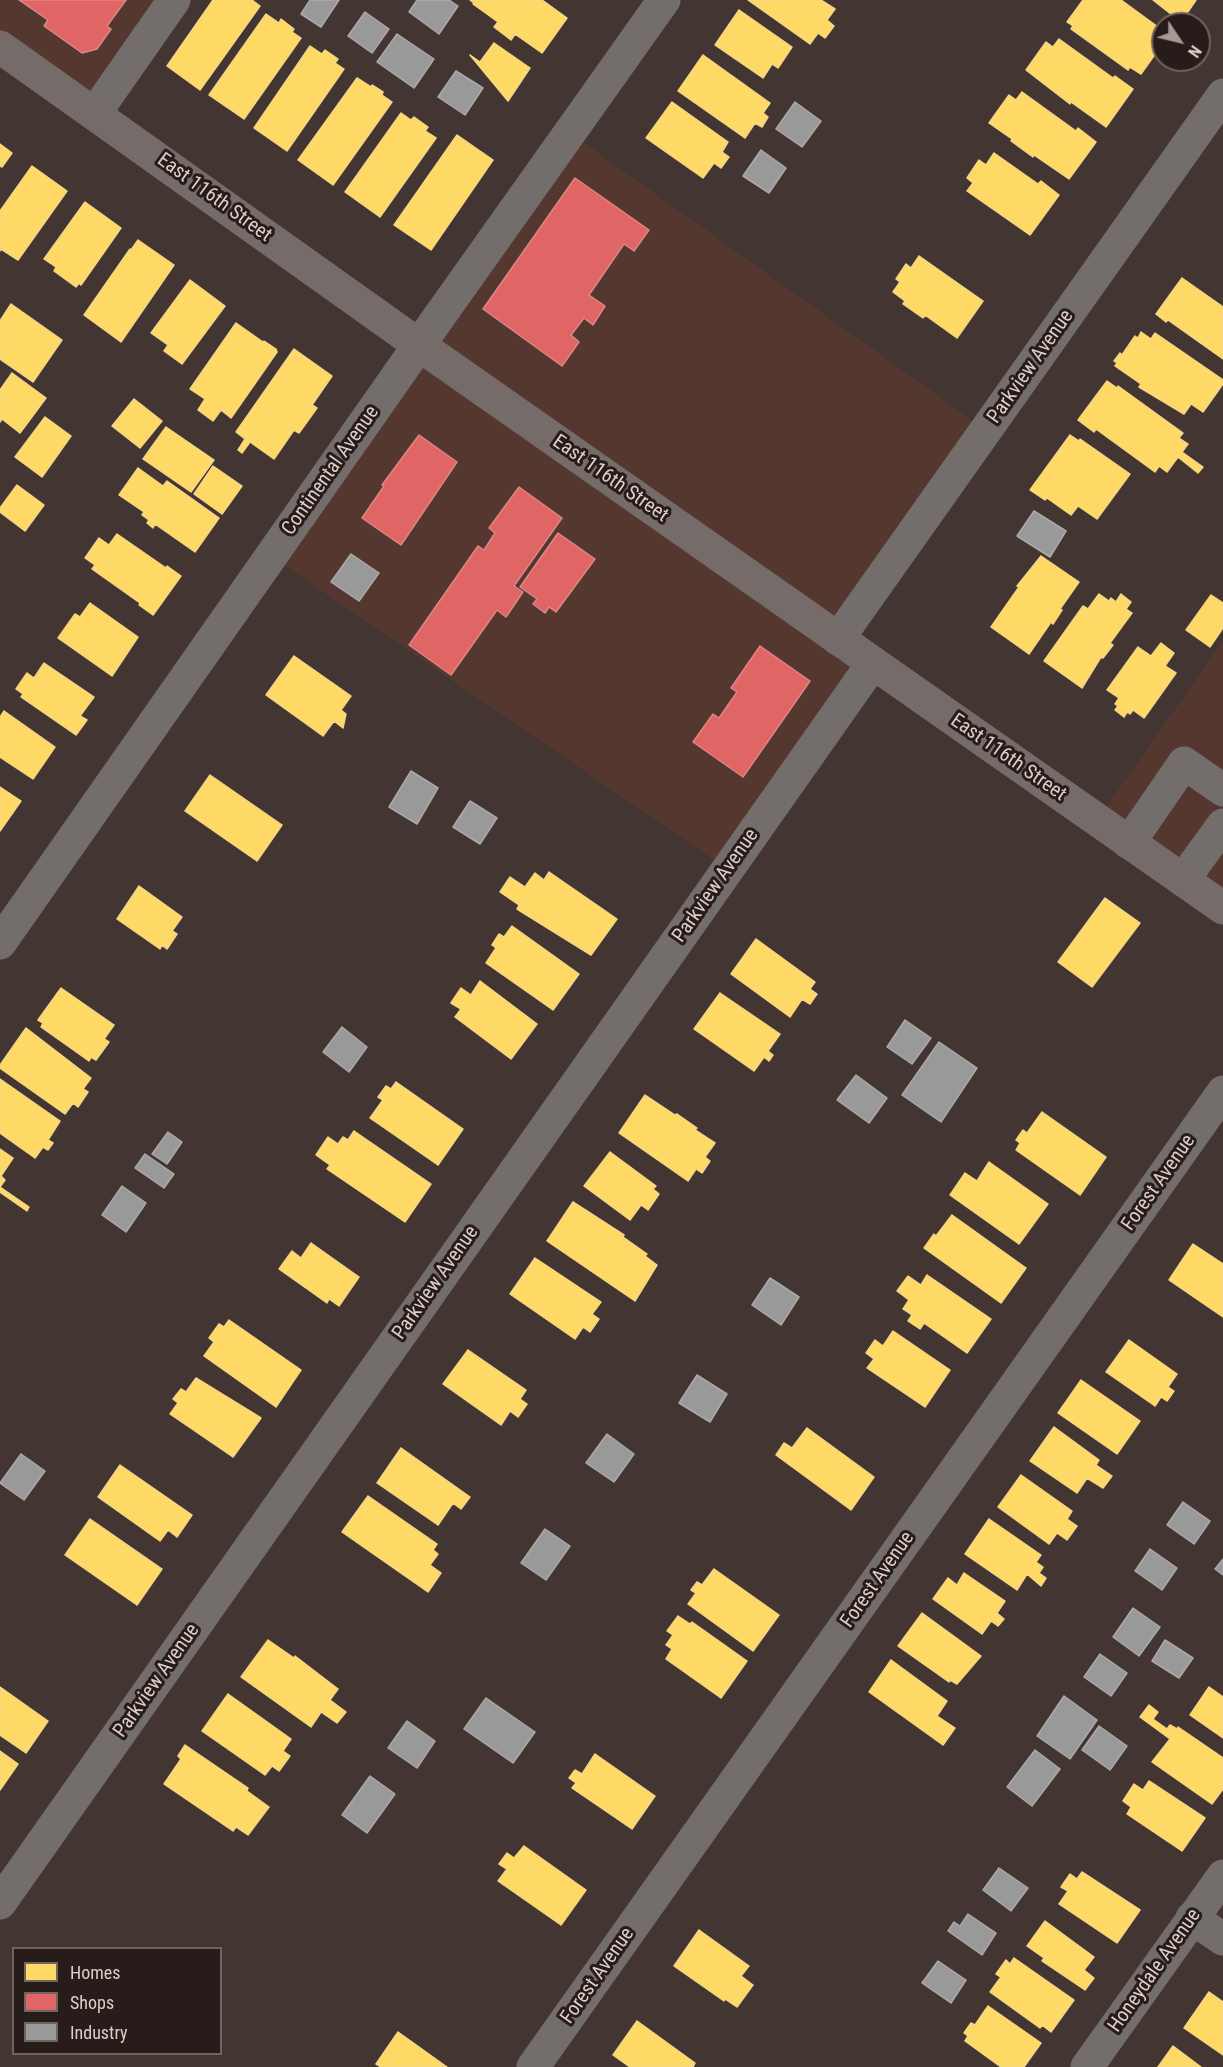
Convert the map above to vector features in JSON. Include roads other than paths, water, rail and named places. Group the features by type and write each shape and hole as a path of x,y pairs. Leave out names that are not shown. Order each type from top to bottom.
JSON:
{"main road":[{"name":"East 116th Street","path":"0,47 419,345 1223,908"}],"street":[{"path":"94,113 174,0"},
{"name":"Continental Avenue","path":"0,943 664,0"},
{"name":"Parkview Avenue","path":"838,639 1223,95"},
{"name":"Parkview Avenue","path":"0,1903 873,663"},
{"path":"1129,843 1184,763 1223,790"},
{"path":"1183,880 1223,825"},
{"name":"Forest Avenue","path":"533,2067 1223,1092"},
{"name":"Honeydale Avenue","path":"1087,2067 1223,1876"},
{"path":"1192,1918 1223,1939"}]}
